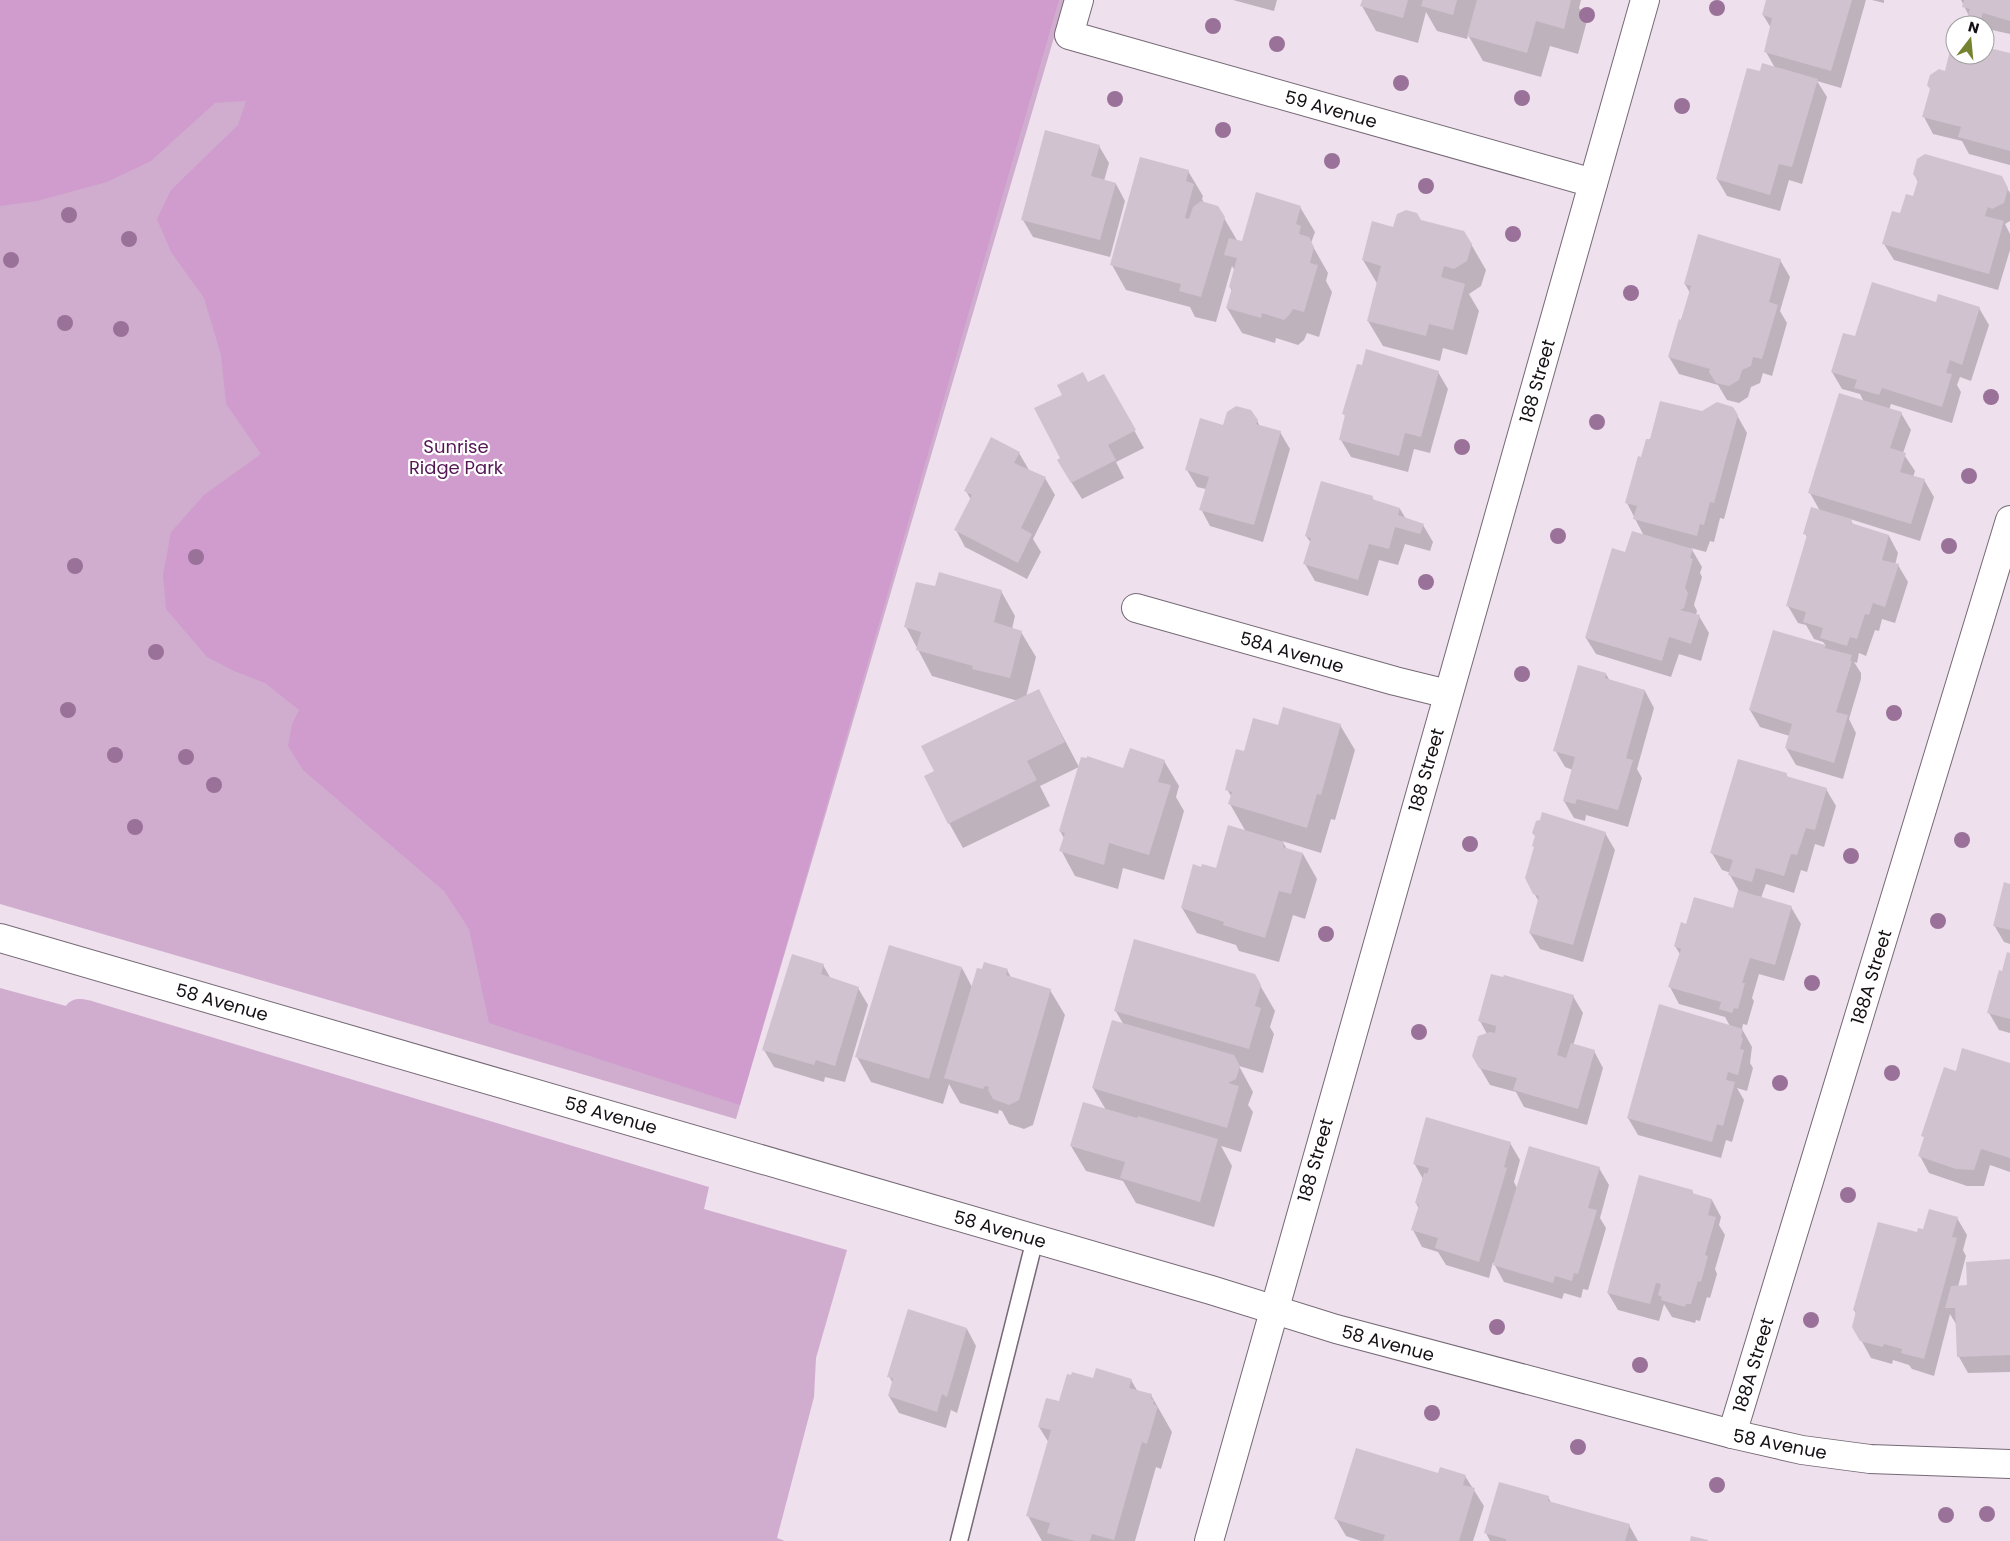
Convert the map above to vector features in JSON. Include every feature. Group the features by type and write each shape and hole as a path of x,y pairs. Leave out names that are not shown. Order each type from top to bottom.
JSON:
{"street":[{"name":"59 Avenue","path":"1079,0 1069,35 1593,183"},
{"name":"188 Street","path":"1209,1541 1645,0"},
{"name":"188A Street","path":"1732,1434 2010,520"},
{"name":"58A Avenue","path":"1136,608 1395,681 1448,694"},
{"name":"58 Avenue","path":"0,938 1035,1239 1336,1329 1732,1434 1802,1450 1870,1459 2010,1464"}],"lane":[{"path":"959,1541 1035,1239"}],"green space":[{"name":"Sunrise Ridge Park","path":"0,0 1065,0 736,1119 0,904"},
{"name":"Sunrise Ridge Park","path":"0,0 1059,0 740,1105 489,1023 469,929 444,891 303,770 288,746 292,724 299,710 265,683 234,671 207,657 166,609 163,575 171,532 204,495 261,454 226,404 221,355 204,298 171,252 157,219 171,190 238,125 246,101 215,103 151,161 107,182 37,201 0,206"},
{"path":"0,988 66,1006 76,1000 91,1001 709,1187 704,1209 847,1250 816,1358 814,1397 777,1538 785,1541 0,1541"}],"building":[{"path":"1362,0 1408,0 1403,18 1360,6"},
{"path":"1423,0 1457,0 1453,15 1421,6"},
{"path":"1477,0 1571,0 1564,29 1536,21 1527,53 1467,36"},
{"path":"1766,0 1852,0 1831,71 1764,52 1772,18 1762,15"},
{"path":"1964,0 2010,0 2010,21 1983,13 1982,15 1968,15 1970,9 1962,7"},
{"path":"1995,49 2010,53 2010,151 1958,137 1961,127 1922,117 1930,89 1927,85 1930,75 1939,69 1945,71 1946,65 1995,65"},
{"path":"1762,63 1818,79 1792,167 1779,164 1770,195 1716,179 1747,68 1760,71"},
{"path":"1045,130 1100,145 1091,176 1116,183 1100,240 1021,220"},
{"path":"1925,154 2002,176 2008,188 2004,203 1992,209 1988,207 1985,216 2004,221 1989,274 1882,244 1892,211 1900,213 1906,194 1913,196 1918,180 1913,174 1917,159"},
{"path":"1140,157 1189,170 1186,181 1194,184 1185,218 1189,219 1193,207 1201,201 1218,206 1225,217 1201,297 1179,291 1181,284 1110,265"},
{"path":"1256,192 1301,206 1296,224 1301,226 1299,234 1309,237 1314,247 1310,263 1318,265 1304,312 1293,309 1284,320 1262,313 1261,318 1226,308 1232,288 1229,287 1237,258 1224,255 1229,238 1242,241"},
{"path":"1406,210 1417,213 1421,220 1464,231 1472,244 1467,261 1454,269 1444,266 1441,277 1465,284 1453,330 1429,324 1426,336 1367,321 1381,266 1362,260 1372,221 1393,227 1397,214"},
{"path":"1698,234 1781,259 1769,302 1778,305 1762,359 1753,357 1751,366 1742,370 1739,380 1729,386 1716,383 1709,372 1710,369 1668,357 1691,286 1684,284"},
{"path":"1872,282 1936,302 1938,294 1980,307 1962,365 1950,360 1946,373 1952,374 1942,407 1882,388 1879,395 1854,388 1857,380 1831,372 1843,333 1855,336"},
{"path":"1366,349 1439,371 1421,437 1405,433 1399,456 1339,440 1345,415 1342,414 1357,364 1362,365"},
{"path":"1083,372 1088,382 1104,374 1136,430 1108,445 1116,460 1071,483 1057,460 1060,458 1034,408 1062,395 1057,385"},
{"path":"1839,393 1902,412 1890,448 1906,453 1900,472 1925,479 1911,524 1808,493"},
{"path":"1660,401 1702,411 1717,402 1733,407 1738,415 1714,503 1710,502 1704,525 1700,524 1697,536 1633,519 1637,506 1625,503 1638,456 1641,457 1646,439 1650,439"},
{"path":"1236,406 1251,410 1258,420 1256,424 1281,431 1254,525 1199,510 1209,477 1185,470 1200,418 1223,425 1227,412"},
{"path":"991,437 1020,452 1014,463 1046,477 1021,528 1032,534 1018,563 954,530 972,495 964,491"},
{"path":"1321,481 1373,496 1372,499 1400,508 1398,515 1424,524 1420,534 1395,527 1389,549 1369,544 1358,580 1303,564 1311,538 1305,536"},
{"path":"1811,507 1852,519 1851,523 1889,535 1882,560 1899,564 1885,607 1873,603 1869,615 1865,614 1857,639 1850,637 1847,646 1820,638 1823,628 1803,622 1806,612 1786,606 1807,535 1803,534"},
{"path":"1632,531 1693,549 1690,558 1693,559 1685,588 1688,593 1684,608 1680,610 1700,615 1691,644 1669,637 1662,661 1585,638 1612,548 1625,552"},
{"path":"939,572 1002,590 994,622 1022,631 1010,678 972,669 973,666 916,650 921,632 904,627 916,582 935,586"},
{"path":"1773,630 1852,655 1850,661 1852,661 1836,712 1848,715 1834,763 1785,748 1792,724 1749,710"},
{"path":"1578,665 1606,673 1605,678 1645,690 1626,758 1633,760 1618,810 1577,799 1575,804 1563,801 1575,757 1553,751"},
{"path":"1039,689 1065,742 1027,761 1037,780 948,824 924,776 934,771 921,746"},
{"path":"1283,707 1341,724 1321,795 1317,794 1307,828 1228,804 1232,792 1225,790 1236,749 1244,751 1253,718 1278,725"},
{"path":"1130,748 1165,760 1158,782 1171,785 1149,855 1109,843 1104,865 1059,851 1065,833 1059,831 1081,757 1087,758 1087,756 1123,768"},
{"path":"1738,759 1787,773 1786,776 1827,788 1815,830 1806,828 1797,855 1791,854 1784,876 1756,868 1752,882 1728,875 1733,860 1710,853"},
{"path":"1542,812 1606,832 1573,945 1529,933 1539,896 1533,894 1525,878 1534,847 1532,846 1535,836 1532,833 1536,821 1540,820"},
{"path":"1228,825 1284,842 1283,847 1303,853 1291,894 1279,891 1265,938 1223,925 1224,922 1181,908 1193,864 1201,867 1202,864 1216,868"},
{"path":"2004,882 2010,884 2010,930 1993,926"},
{"path":"1738,890 1792,906 1775,965 1750,958 1742,983 1745,983 1738,1009 1734,1008 1732,1013 1719,1009 1721,1002 1668,987 1681,949 1674,946 1681,922 1686,924 1694,897 1733,908"},
{"path":"1134,939 1255,974 1261,985 1255,1006 1261,1008 1249,1049 1114,1011"},
{"path":"889,945 962,967 929,1079 855,1057"},
{"path":"2007,952 2010,953 2010,1019 1987,1013 1999,970 2002,971"},
{"path":"792,954 824,964 821,974 859,987 835,1066 816,1060 814,1065 762,1050"},
{"path":"984,962 1008,969 1006,975 1051,989 1019,1100 1009,1105 993,1099 988,1090 989,1087 985,1086 983,1089 944,1078 977,968 982,969"},
{"path":"1491,974 1503,977 1504,975 1574,995 1557,1055 1566,1058 1571,1043 1595,1050 1578,1109 1513,1090 1517,1078 1479,1068 1472,1056 1478,1036 1490,1032 1495,1033 1496,1026 1478,1021"},
{"path":"1659,1004 1743,1029 1740,1049 1744,1050 1738,1075 1728,1072 1726,1080 1735,1082 1723,1126 1717,1124 1712,1142 1627,1118"},
{"path":"1112,1020 1234,1055 1240,1066 1236,1079 1228,1083 1239,1086 1227,1128 1092,1088"},
{"path":"1962,1048 2010,1063 2010,1158 1981,1149 1974,1170 1956,1169 1918,1156 1924,1137 1921,1136 1944,1067 1956,1071"},
{"path":"1083,1102 1218,1139 1200,1202 1120,1178 1125,1162 1070,1146"},
{"path":"1426,1117 1511,1142 1504,1167 1507,1168 1479,1262 1435,1248 1438,1238 1411,1230 1419,1205 1415,1203 1424,1173 1427,1174 1429,1168 1413,1164"},
{"path":"1529,1146 1600,1167 1588,1208 1597,1210 1578,1274 1574,1273 1572,1281 1555,1276 1553,1283 1493,1265"},
{"path":"1639,1175 1693,1190 1692,1193 1712,1199 1708,1215 1716,1217 1705,1255 1708,1256 1701,1282 1698,1281 1691,1304 1686,1304 1685,1307 1661,1300 1662,1297 1658,1295 1661,1284 1656,1283 1650,1304 1607,1293"},
{"path":"1929,1209 1958,1217 1952,1237 1957,1238 1924,1359 1901,1353 1902,1349 1884,1344 1883,1347 1860,1341 1852,1327 1856,1311 1853,1310 1878,1222 1917,1232 1918,1228 1923,1229"},
{"path":"2010,1259 2010,1355 1957,1357 1955,1308 1945,1308 1951,1286 1967,1285 1966,1262"},
{"path":"908,1309 967,1328 947,1397 942,1394 937,1412 888,1396 893,1378 887,1377"},
{"path":"1096,1368 1132,1379 1129,1388 1152,1394 1153,1404 1158,1406 1147,1444 1142,1442 1114,1540 1092,1534 1090,1541 1075,1541 1047,1533 1050,1523 1026,1516 1051,1430 1038,1427 1046,1398 1059,1401 1067,1374 1071,1375 1072,1372 1093,1378"},
{"path":"1356,1448 1438,1473 1440,1467 1466,1475 1463,1485 1475,1488 1459,1541 1383,1541 1385,1535 1334,1519"},
{"path":"1499,1482 1549,1496 1548,1501 1630,1524 1625,1541 1506,1541 1506,1539 1484,1533"},
{"path":"1691,1536 1708,1540 1708,1541 1690,1541"}]}
